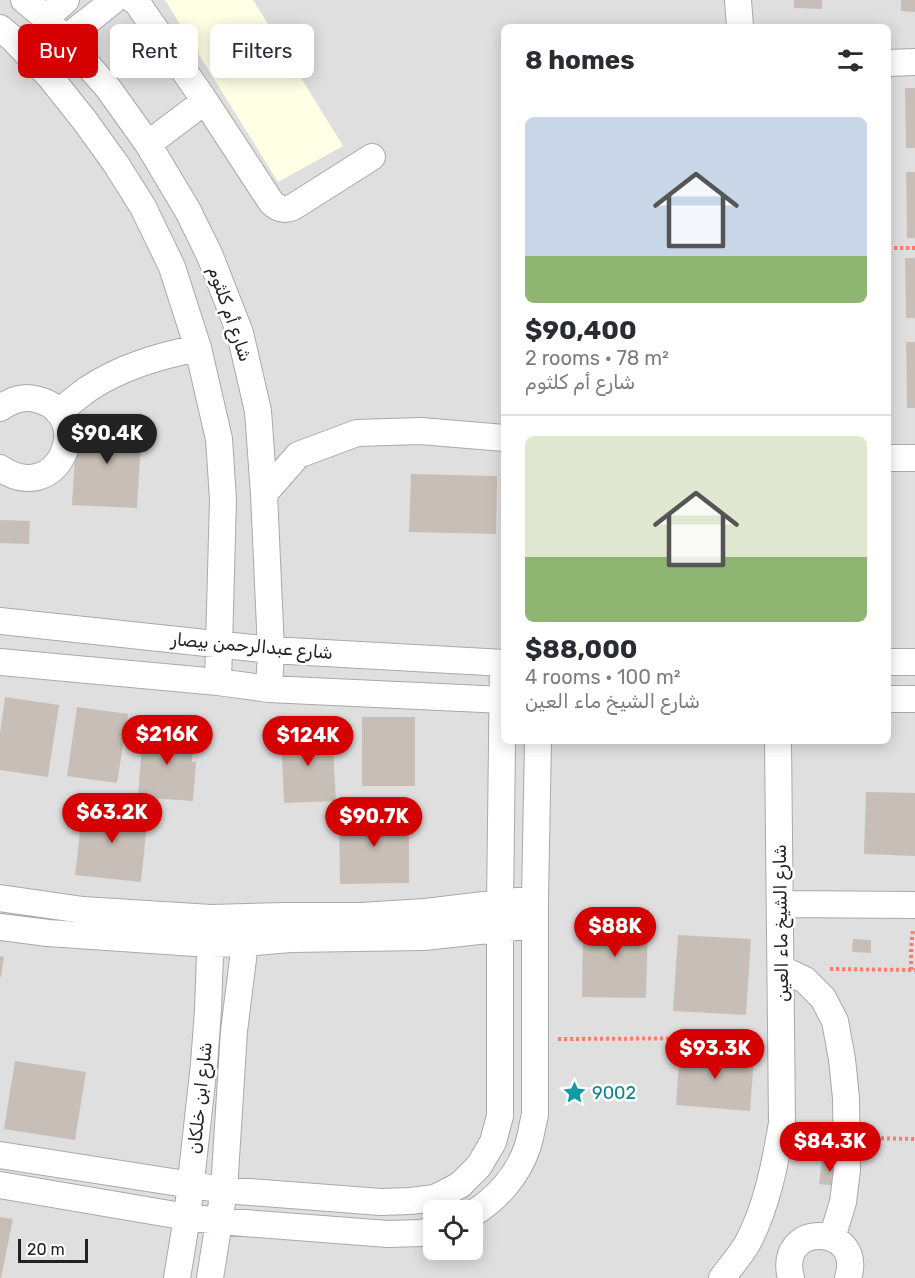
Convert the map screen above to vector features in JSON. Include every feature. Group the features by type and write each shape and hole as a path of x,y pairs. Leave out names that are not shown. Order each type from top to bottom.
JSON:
{"street":[{"name":"شارع أم كلثوم","path":"24,0 46,9 56,24"},
{"path":"46,9 66,0"},
{"path":"84,24 114,0"},
{"path":"738,0 740,24"},
{"path":"143,3 271,202 281,209 293,207 372,157"},
{"path":"0,28 50,77 116,164 138,198 171,267 198,348 219,439 223,500 218,682"},
{"path":"891,63 915,62"},
{"name":"شارع أم كلثوم","path":"98,77 148,144 188,211 210,256 240,333 258,411 271,650 269,689"},
{"path":"148,144 205,101"},
{"path":"58,412 89,388 123,370 160,356 198,348"},
{"path":"0,408 19,398 40,400 51,405 64,422 68,443 59,463 41,476 20,477 0,468"},
{"path":"264,494 298,455 357,433 421,431 501,438"},
{"path":"891,458 915,458"},
{"name":"شارع عبدالرحمن بيصار","path":"0,621 271,650 501,663"},
{"path":"0,662 218,682 269,689 501,700"},
{"path":"891,662 915,662"},
{"path":"891,699 915,699"},
{"path":"0,1155 224,1190 381,1202 435,1198 460,1185 479,1166 493,1142 500,1116 502,744"},
{"path":"483,1207 510,1180 527,1149 535,1115 538,744"},
{"name":"شارع الشيخ ماء العين","path":"722,1278 746,1244 763,1205 775,1165 781,1134 782,969 778,744"},
{"path":"0,898 83,910 211,918 425,912 500,916 535,925"},
{"path":"0,927 48,933 210,944 302,939 424,937 500,916 535,899"},
{"path":"781,904 915,905"},
{"name":"شارع ابن خلكان","path":"210,1278 224,1190 234,1030 246,917"},
{"name":"شارع ابن خلكان","path":"177,1278 187,1217 204,1064 211,918"},
{"path":"782,969 805,980 823,998 835,1020 846,1098 847,1170 843,1202 832,1238"},
{"path":"0,1185 219,1221 388,1234 423,1233"},
{"path":"791,1278 788,1268 790,1255 807,1237 820,1235 842,1244 851,1265 848,1278"},
{"name":"شارع الشيخ ماء العين","path":"740,1278 746,1244"}],"path":[{"path":"891,248 915,248"},
{"path":"829,969 913,970 911,948 915,922"},
{"path":"535,1039 782,1038"},
{"path":"847,1138 915,1139"}],"shaded area":[{"path":"0,0 915,0 915,1278 0,1278"},
{"path":"165,0 253,0 268,24 210,24 210,72 198,53 198,24 180,24"},
{"path":"213,78 301,78 343,146 278,182"}],"building":[{"path":"794,0 822,0 822,9 794,8"},
{"path":"901,0 915,0 915,12 901,11"},
{"path":"905,88 915,88 915,148 906,148"},
{"path":"906,172 915,172 915,238 907,238"},
{"path":"905,258 915,258 915,318 906,318"},
{"path":"906,342 915,342 915,408 907,408"},
{"path":"77,421 142,425 137,508 72,505"},
{"path":"411,474 497,476 496,534 409,532"},
{"path":"0,520 30,521 29,544 0,543"},
{"path":"5,697 59,705 48,777 0,770 0,733"},
{"path":"77,707 128,714 117,783 67,776"},
{"path":"362,717 415,717 415,786 362,786"},
{"path":"143,729 194,733 192,762 196,762 193,801 138,797"},
{"path":"332,730 336,801 284,803 281,733"},
{"path":"866,792 915,793 915,856 864,854"},
{"path":"83,806 148,813 141,882 75,875"},
{"path":"409,813 409,883 340,884 339,814"},
{"path":"583,918 648,919 646,998 582,997"},
{"path":"678,935 751,939 746,1015 673,1011"},
{"path":"853,939 871,940 871,953 852,952"},
{"path":"0,956 4,957 1,977 0,977"},
{"path":"680,1050 754,1056 750,1111 676,1105"},
{"path":"15,1061 86,1072 75,1140 4,1129"},
{"path":"822,1159 841,1162 837,1186 819,1184"},
{"path":"0,1217 13,1219 1,1278 0,1278"}],"place":[{"name":"9002","path":"574,1093"}]}
